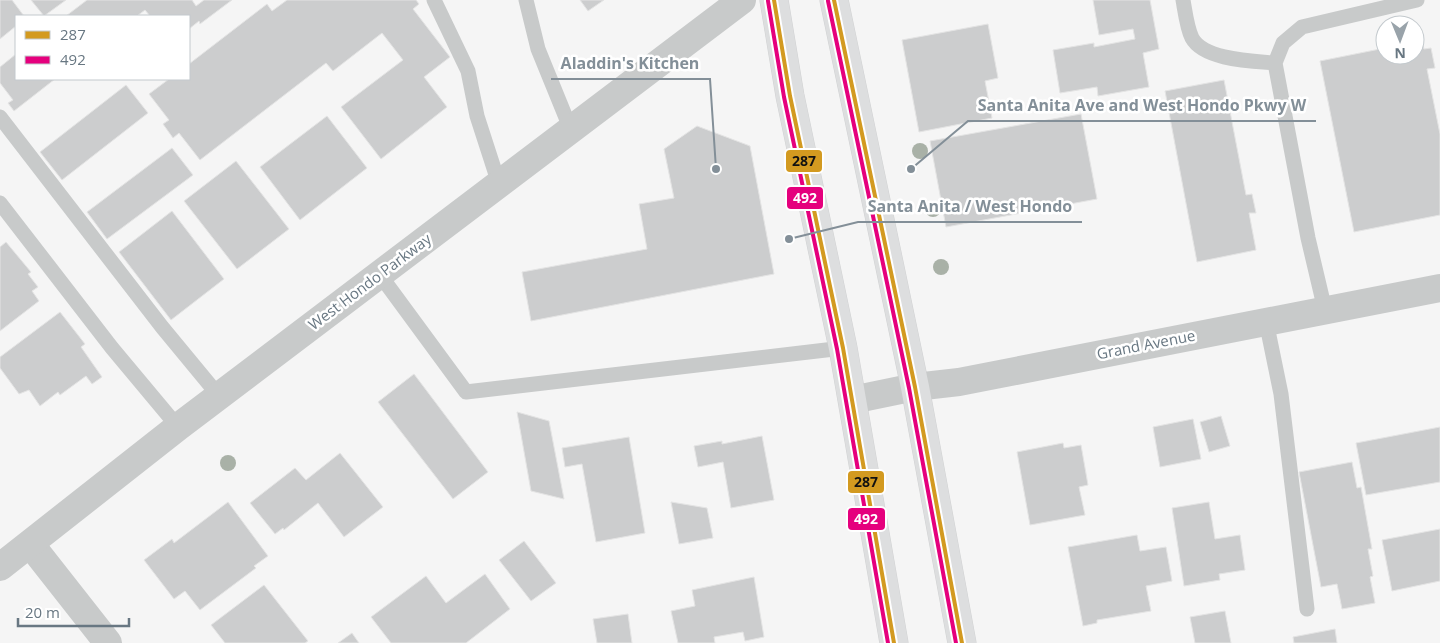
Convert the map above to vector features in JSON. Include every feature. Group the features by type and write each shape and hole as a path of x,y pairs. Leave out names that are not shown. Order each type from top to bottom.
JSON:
{"main road":[{"path":"774,0 790,96 843,348 894,643"},
{"path":"834,0 915,387 962,643"}],"street":[{"name":"West Hondo Parkway","path":"0,567 31,545 178,427 742,0"},
{"name":"Grand Avenue","path":"852,400 915,387 959,382 1440,288"},
{"path":"31,545 108,643"}],"lane":[{"path":"434,0 468,70 476,116 499,184"},
{"path":"526,0 538,49 571,130"},
{"path":"1183,0 1192,38 1205,50 1233,59 1275,63"},
{"path":"1325,310 1308,238 1275,63 1283,43 1302,27 1417,0"},
{"path":"0,117 162,327 219,396"},
{"path":"0,203 112,348 178,427"},
{"path":"380,275 466,392 843,348"},
{"path":"1266,321 1281,394 1308,609"}],"building":[{"path":"0,0 12,0 23,15 15,15 15,27 0,39"},
{"path":"31,0 66,0 45,15 43,15"},
{"path":"87,0 192,0 196,6 204,0 232,0 200,24 199,21 190,28 190,15 149,15 145,10 138,15 67,15"},
{"path":"287,0 416,0 419,4 413,9 450,57 424,77 447,107 381,159 341,107 403,60 382,33 333,71 326,63 200,160 179,133 173,138 163,124 169,120 149,94 168,80 190,80 190,63 267,4 272,11"},
{"path":"580,0 604,0 588,11"},
{"path":"1093,0 1150,0 1159,49 1143,53 1149,87 1098,96 1097,87 1060,93 1053,50 1094,43 1094,47 1135,39 1133,29 1099,35"},
{"path":"988,24 998,78 985,81 992,118 919,132 902,40"},
{"path":"1431,48 1435,68 1427,69 1440,134 1440,215 1354,232 1320,61 1375,50 1375,65 1425,65 1425,49"},
{"path":"15,55 15,80 54,80 14,111 8,103 13,100 0,83 0,67"},
{"path":"1224,80 1246,195 1252,194 1256,213 1249,213 1256,250 1197,262 1165,91"},
{"path":"126,85 148,113 62,180 40,152"},
{"path":"1081,114 1097,199 946,227 930,141"},
{"path":"327,116 367,168 300,220 260,167"},
{"path":"697,126 750,146 774,274 531,321 522,272 647,249 639,204 674,198 664,149"},
{"path":"172,148 193,175 107,239 87,212"},
{"path":"236,161 289,229 237,269 184,201"},
{"path":"172,211 224,279 171,320 119,252"},
{"path":"6,242 31,272 28,274 38,287 32,291 39,301 0,331 0,247"},
{"path":"60,312 85,344 81,347 102,377 92,384 86,376 60,395 58,392 40,406 29,390 19,394 0,368 0,357"},
{"path":"414,374 488,472 453,499 378,402"},
{"path":"517,412 549,421 564,499 531,491"},
{"path":"1221,416 1230,446 1209,452 1200,422"},
{"path":"1193,419 1201,459 1160,467 1153,427"},
{"path":"1440,427 1440,482 1366,495 1356,443"},
{"path":"762,436 774,500 731,508 723,462 698,467 694,446 722,441 722,444"},
{"path":"629,437 645,533 596,542 582,464 565,467 562,448"},
{"path":"1063,443 1064,448 1081,445 1088,485 1079,487 1085,515 1030,525 1017,452"},
{"path":"340,453 383,507 344,537 318,503 284,530 283,528 275,534 250,503 295,468 306,480"},
{"path":"1352,462 1357,488 1361,487 1372,549 1368,549 1373,576 1370,577 1375,603 1342,609 1337,584 1321,587 1299,472"},
{"path":"228,502 268,556 254,566 256,568 200,610 185,591 174,599 144,560 172,539 174,543"},
{"path":"671,502 707,508 713,538 679,544"},
{"path":"1209,502 1215,539 1240,535 1245,570 1219,574 1220,580 1184,586 1172,508"},
{"path":"1440,529 1440,581 1392,591 1382,540"},
{"path":"1137,535 1140,551 1166,547 1172,581 1146,586 1151,611 1097,620 1097,623 1083,626 1068,547"},
{"path":"524,541 556,583 531,601 499,560"},
{"path":"485,574 510,609 466,643 391,643 371,617 426,576 446,603"},
{"path":"754,577 764,637 745,641 743,632 714,637 715,643 678,643 671,611 695,606 692,590"},
{"path":"264,585 308,641 305,643 225,643 211,625"},
{"path":"1225,611 1231,643 1195,643 1190,617"},
{"path":"628,614 632,643 597,643 593,619"},
{"path":"1335,629 1337,643 1294,643 1293,637"},
{"path":"352,633 359,643 338,643"}],"transit line":[{"name":"287","path":"774,0 790,96 843,348 894,643"},
{"name":"287","path":"834,0 915,387 962,643"},
{"name":"492","path":"768,1 784,97 837,349 888,643"},
{"name":"492","path":"828,1 909,388 956,643"}],"place":[{"name":"Aladdin's Kitchen","path":"716,169"},
{"name":"Santa Anita Ave and West Hondo Pkwy W","path":"911,169"},
{"name":"Santa Anita / West Hondo","path":"789,239"}]}
